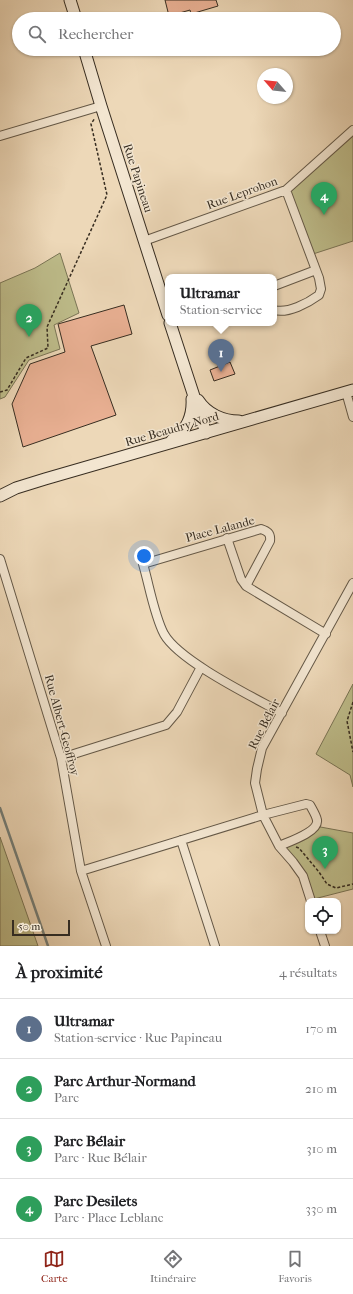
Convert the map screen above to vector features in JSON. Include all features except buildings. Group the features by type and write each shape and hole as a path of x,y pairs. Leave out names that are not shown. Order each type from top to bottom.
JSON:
{"main road":[{"path":"70,0 74,12"},
{"name":"Rue Papineau","path":"86,56 165,306"},
{"path":"171,326 206,433"},
{"path":"190,384 199,402 207,410 217,416 231,421 250,420"},
{"path":"151,449 178,436 182,432 189,420 193,408 190,384"},
{"name":"Rue Beaudry Nord","path":"0,496 16,488 45,479 349,391"}],"street":[{"path":"0,136 101,106"},
{"name":"Rue Leprohon","path":"144,241 286,190 353,130"},
{"path":"277,311 297,307 320,295 321,289 316,270 286,190"},
{"path":"277,285 316,270"},
{"path":"349,391 353,417"},
{"name":"Place Lalande","path":"201,667 171,643 164,634 143,564 261,528 268,532 271,537 266,550 246,586"},
{"path":"227,538 240,579 246,586 326,634"},
{"name":"Rue Albert-Geoffroy","path":"0,558 61,758 81,872 106,946"},
{"name":"Rue Bélair","path":"310,898 303,876 279,846 263,815 255,783 262,748 353,583"},
{"path":"61,758 166,725 178,712 201,667 282,713"},
{"path":"81,872 263,815 306,804 310,805 317,821 315,826 309,832 279,846"},
{"path":"181,840 214,946"},
{"path":"321,934 325,946"}],"path":[{"path":"0,392 7,390 26,358 48,348 48,327 107,195 91,124 101,106"},
{"path":"353,702 347,721 353,752"},
{"path":"279,846 298,848 320,872 327,884 336,888 353,884"}],"shaded area":[{"path":"353,130 353,241 310,255 286,190"},
{"path":"60,253 79,313 54,325 60,349 29,360 5,397 0,399 0,283 35,268"},
{"path":"353,684 353,787 350,775 316,754"},
{"path":"315,826 353,833 353,889 318,898 309,898 303,876 279,846"},
{"path":"0,837 38,946 0,946"}],"waterway":[{"path":"0,808 48,946"}],"place":[{"name":"Parc Desilets","path":"324,215"},
{"name":"Parc Arthur-Normand","path":"29,337"},
{"name":"Ultramar","path":"221,372"},
{"name":"Parc Bélair","path":"325,869"}]}
